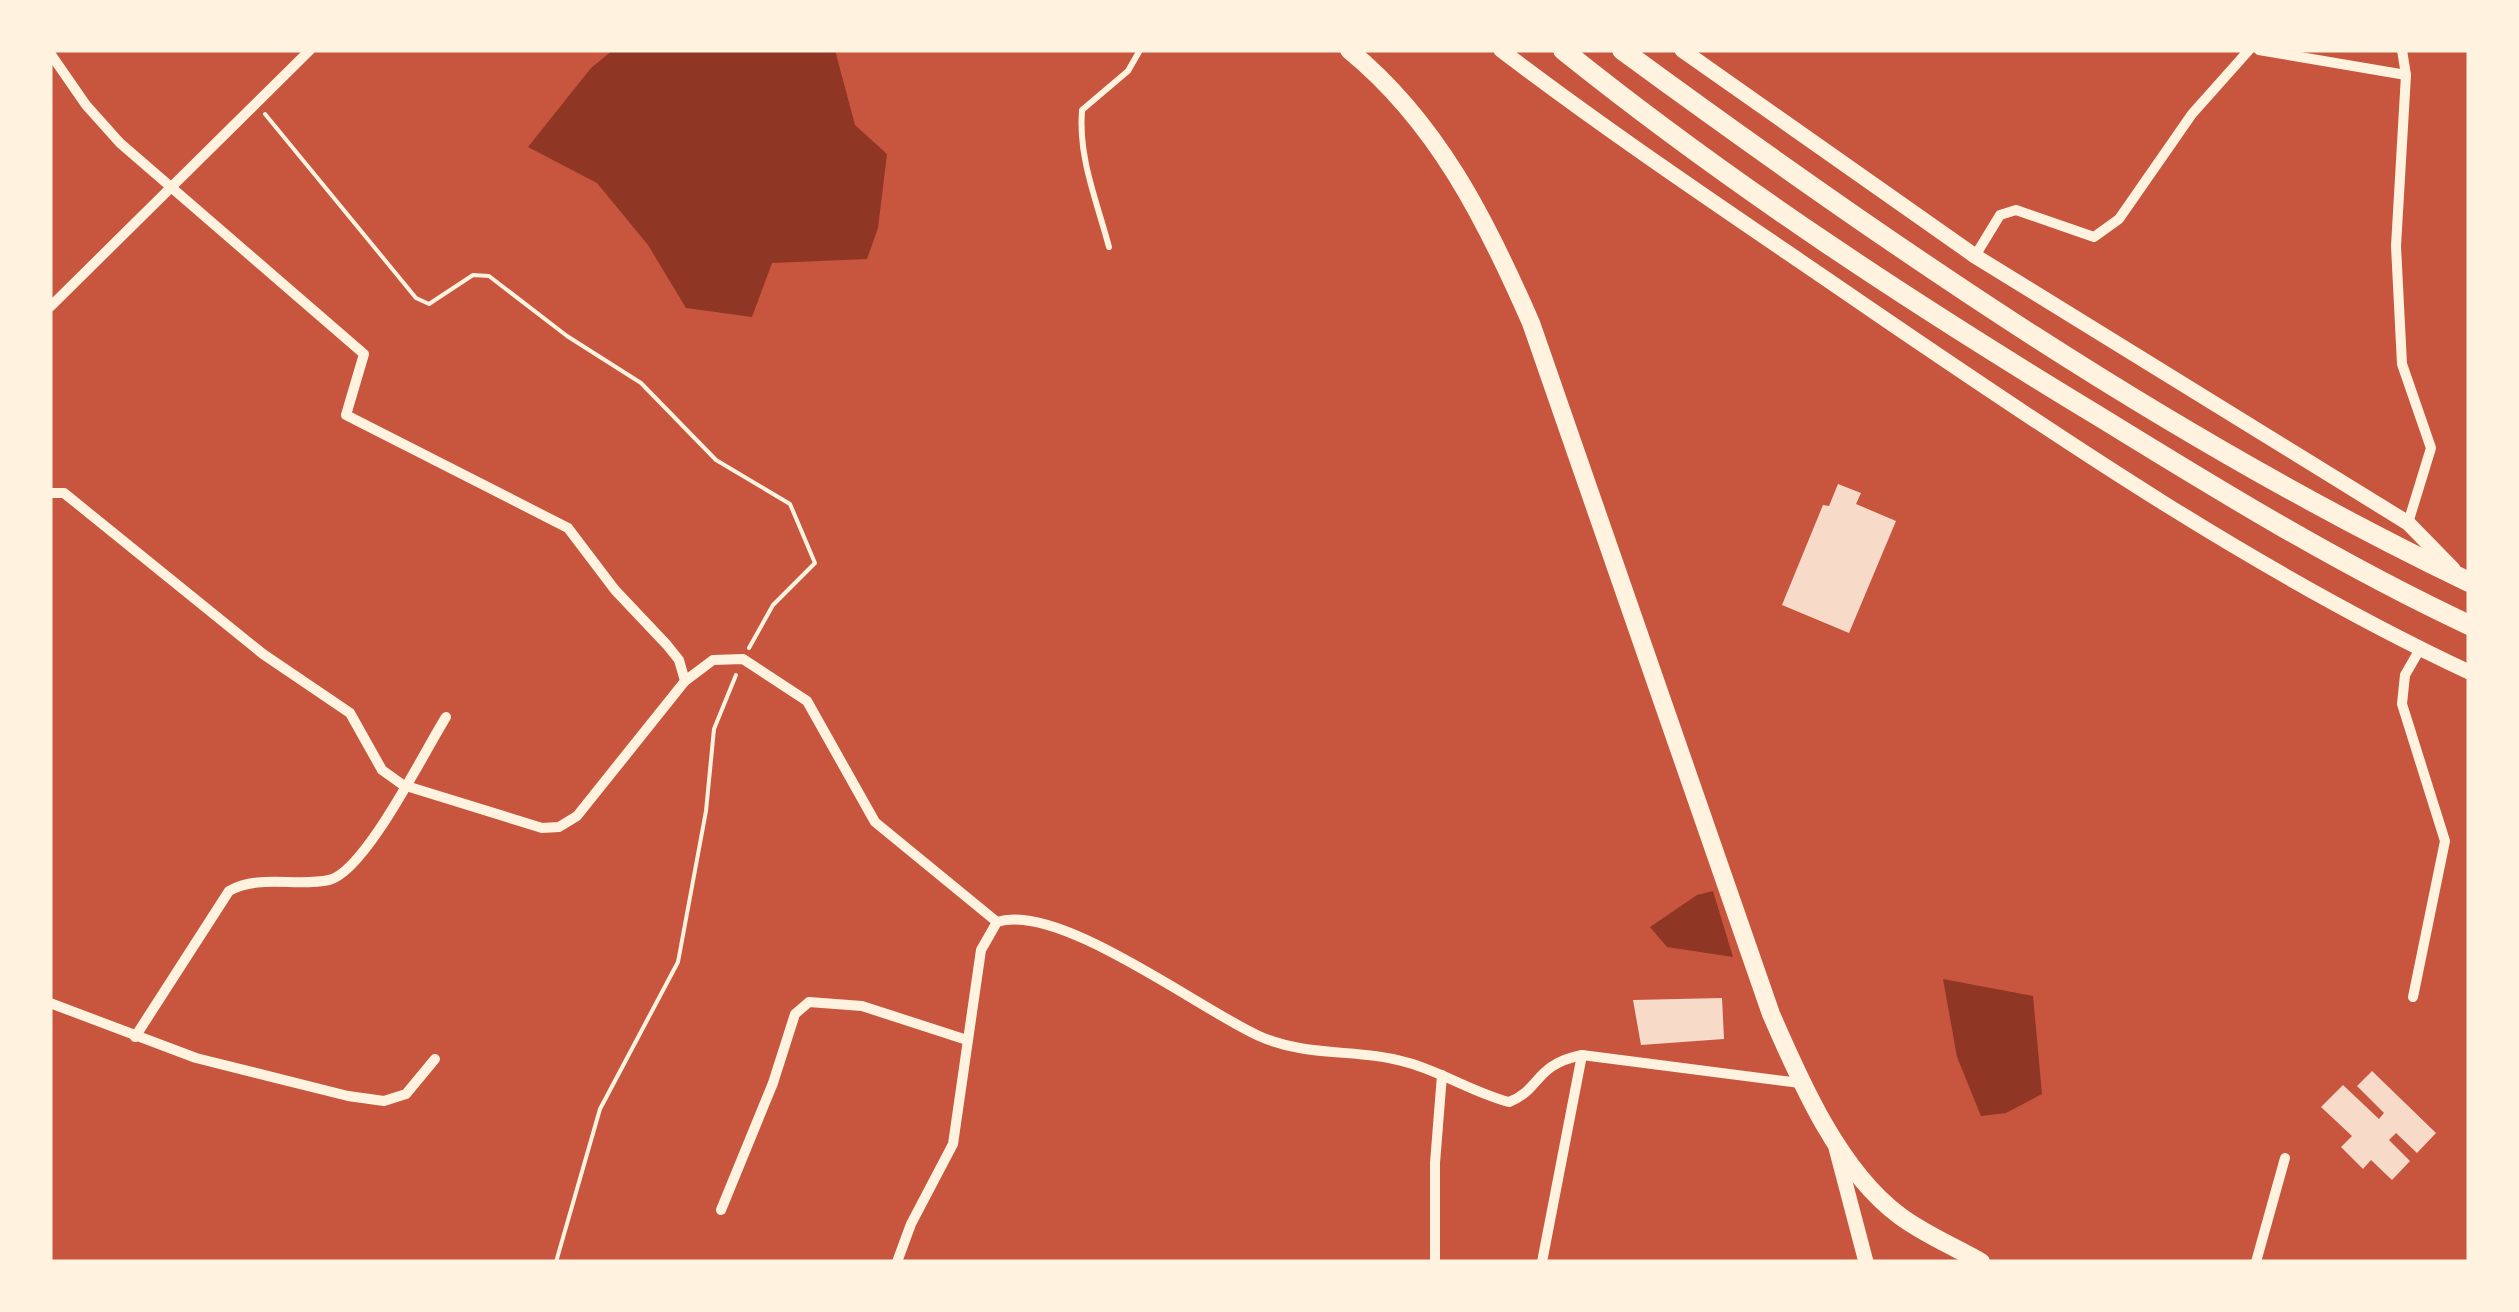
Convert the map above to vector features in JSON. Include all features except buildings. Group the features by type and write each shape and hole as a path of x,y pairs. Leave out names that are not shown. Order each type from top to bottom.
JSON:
{"highway":[{"path":"1563,50 1814,234 2018,368 2247,507 2469,625"},
{"path":"1622,50 1834,206 2036,338 2264,477 2466,580"}],"main road":[{"path":"1348,50 1432,135 1485,218 1516,288 1771,1014 1800,1083 1834,1144 1898,1215 1982,1262"}],"street":[{"path":"50,307 310,50"},
{"path":"1501,50 1592,119 1998,396 2259,558 2420,649 2469,672"},
{"path":"1682,50 1975,256 2408,523 2466,580"},
{"path":"1975,256 2000,216 2016,210 2094,237 2106,230 2119,219 2192,114 2249,50"},
{"path":"2259,50 2406,75"},
{"path":"2402,50 2406,75 2396,246 2402,364 2431,448 2408,523"},
{"path":"50,53 86,105 120,143 364,354 346,415 568,528 615,590 667,644 678,660 684,681"},
{"path":"50,493 64,493 263,654 341,705 359,725 382,770 403,785 542,828 560,826 576,816 684,681 713,660 744,659 807,701 875,822 998,922"},
{"path":"2412,996 2445,842 2402,704 2404,675 2420,649"},
{"path":"135,1037 229,891 242,884 335,879 349,871 384,826 403,785 446,718"},
{"path":"897,1262 952,1144 981,950 998,922 1016,916 1115,954 1261,1037 1321,1054 1364,1054 1408,1062 1509,1102 1523,1096 1536,1076 1556,1060 1582,1055 1800,1083"},
{"path":"721,1210 773,1083 795,1014 809,1002 862,1006 967,1040"},
{"path":"50,1003 196,1058 384,1101 406,1094 435,1060"},
{"path":"1542,1262 1582,1055"},
{"path":"1435,1262 1435,1163 1442,1075"},
{"path":"1834,1144 1866,1262"},
{"path":"2256,1262 2285,1158"}],"lane":[{"path":"1110,248 1099,199 1082,157 1082,110 1128,71 1140,50"}],"path":[{"path":"256,103 416,298 429,304 473,274 489,276 568,336 642,383 716,460 790,504 816,563 773,604 714,728 706,811 678,962 600,1109 556,1262"}],"shaded area":[{"path":"613,50 835,50 855,125 887,154 878,228 867,259 772,263 752,317 686,308 648,245 597,183 528,147 591,68"},
{"path":"1713,891 1733,957 1667,947 1650,927 1697,895"},
{"path":"1943,979 2033,996 2042,1094 2006,1113 1981,1116 1957,1057"}]}
